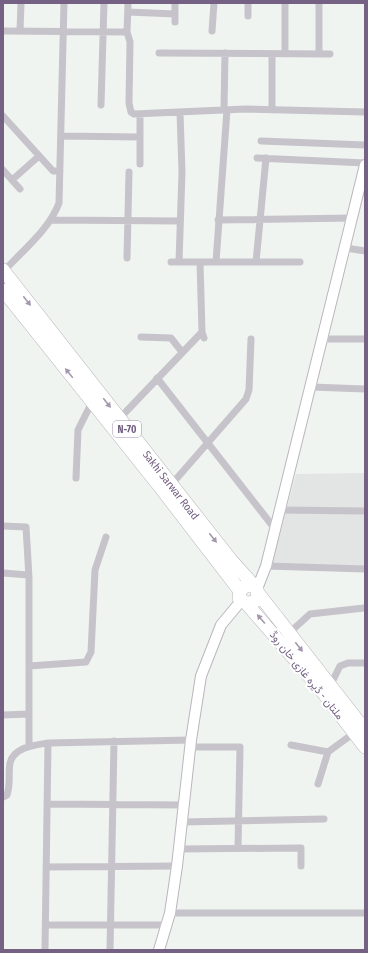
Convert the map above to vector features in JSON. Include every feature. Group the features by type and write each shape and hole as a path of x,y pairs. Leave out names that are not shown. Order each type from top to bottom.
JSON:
{"highway":[{"name":"Sakhi Sarwar Road","path":"4,271 171,485 256,589"},
{"name":"Sakhi Sarwar Road","path":"3,290 92,402 243,599"},
{"path":"243,599 245,586 256,589"},
{"name":"ملتان - ڈیرہ غازی خان روڈ","path":"256,589 288,634 330,686 360,732 365,747"},
{"name":"ملتان - ڈیرہ غازی خان روڈ","path":"243,599 322,691 360,732"}],"main road":[{"path":"256,589 266,566 353,218 361,198 365,164"},
{"path":"159,950 170,913 179,849 190,743 201,676 221,625 243,599"}],"street":[{"path":"20,31 21,3"},
{"path":"4,271 51,220 59,203 62,32 64,3"},
{"path":"101,105 104,3"},
{"path":"128,3 127,32 130,42 129,103 131,112 134,114 226,110 365,112"},
{"path":"175,3 175,22"},
{"path":"212,30 214,3"},
{"path":"248,3 248,16"},
{"path":"285,3 285,54"},
{"path":"319,3 319,54"},
{"path":"128,12 175,14"},
{"path":"3,31 127,32"},
{"path":"159,53 330,54"},
{"path":"216,262 226,110 225,53"},
{"path":"272,54 272,110"},
{"path":"179,262 180,112"},
{"path":"140,114 140,164"},
{"path":"3,116 53,172 60,171"},
{"path":"61,136 140,138"},
{"path":"261,141 365,145"},
{"path":"12,180 39,156"},
{"path":"257,158 365,164"},
{"path":"256,262 266,158"},
{"path":"3,170 20,189"},
{"path":"127,258 129,172"},
{"path":"218,220 353,218"},
{"path":"51,220 180,221"},
{"path":"346,248 365,251"},
{"path":"171,262 300,262"},
{"path":"119,419 182,352 203,335 200,262"},
{"path":"141,337 171,338 182,352"},
{"path":"171,485 246,399 249,390 251,339"},
{"path":"323,339 365,339"},
{"path":"157,378 275,529"},
{"path":"311,387 365,389"},
{"path":"76,478 78,430 92,402"},
{"path":"280,510 365,511"},
{"path":"3,526 26,527 29,578 29,746"},
{"path":"29,666 86,662 91,652 95,570 106,537"},
{"path":"266,566 365,568"},
{"path":"3,573 28,575"},
{"path":"288,634 310,614 364,608"},
{"path":"330,686 340,666 348,663 365,663"},
{"path":"3,715 29,714"},
{"path":"318,784 328,752 360,732"},
{"path":"110,950 114,741"},
{"path":"3,797 7,795 10,787 10,763 16,754 29,746 48,743 114,741 190,743 240,747 238,848"},
{"path":"45,950 48,743"},
{"path":"291,745 328,752"},
{"path":"47,804 184,805"},
{"path":"182,822 324,819"},
{"path":"179,849 301,848 301,866"},
{"path":"46,866 177,866"},
{"path":"170,913 365,913"},
{"path":"46,925 166,925"}],"shaded area":[{"path":"365,473 365,571 270,569 296,474"}]}
